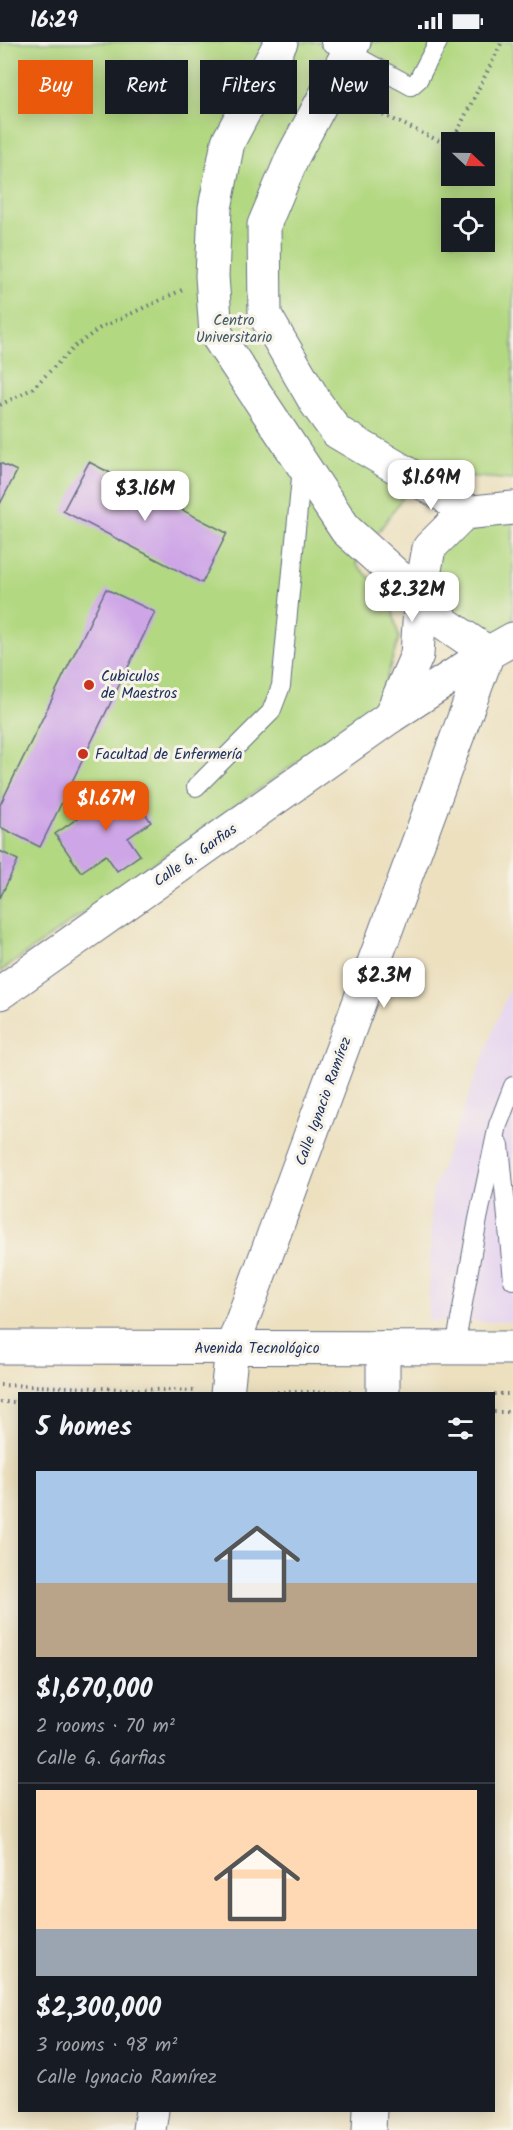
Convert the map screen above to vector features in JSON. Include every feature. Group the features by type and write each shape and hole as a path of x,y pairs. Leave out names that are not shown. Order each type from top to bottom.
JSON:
{"street":[{"path":"281,42 228,142 215,208 212,276 216,334 346,530 397,576 421,592 444,623 500,646"},
{"path":"344,46 264,225 265,315 316,403 337,432 445,496 464,513"},
{"path":"303,465 313,462 328,450 337,432"},
{"path":"390,717 417,655 421,592 429,548 464,513 513,508"},
{"name":"Calle G. Garfias","path":"0,993 390,717 500,646"},
{"name":"Calle Ignacio Ramírez","path":"227,1392 232,1348 500,646"},
{"name":"Avenida Tecnológico","path":"0,1347 513,1348"},
{"path":"382,1392 383,1348"},
{"path":"149,2130 152,2112"},
{"path":"369,2112 369,2130"}],"lane":[{"path":"344,46 411,86 418,80 438,42"},
{"path":"196,787 271,712 281,686 303,465"},
{"path":"455,1348 478,1219 498,1125 513,1086"},
{"path":"498,1125 513,1280"}],"path":[{"path":"457,132 502,42"},
{"path":"383,114 441,142"},
{"path":"0,405 32,389 74,347 100,328 212,276"},
{"path":"495,1394 513,1394"},
{"path":"0,1402 18,1402"},
{"path":"495,1412 513,1412"}],"shaded area":[{"path":"513,979 513,1322 428,1321 432,1193"}],"green space":[{"name":"Centro Universitario","path":"0,42 513,42 513,480 467,476 424,467 356,564 390,598 399,638 378,705 0,972"},
{"path":"513,508 513,639 488,653 444,623 429,548"}],"building":[{"path":"89,462 227,533 202,583 63,511"},
{"path":"0,463 17,471 0,504"},
{"name":"Cubiculos de Maestros","path":"106,589 155,612 40,847 0,827 0,805"},
{"path":"126,785 151,822 128,838 140,855 117,871 106,855 81,872 55,834"},
{"path":"0,851 18,860 0,898"}],"place":[{"name":"Cubiculos de Maestros","path":"89,685"},
{"name":"Facultad de Enfermería","path":"83,754"}]}
